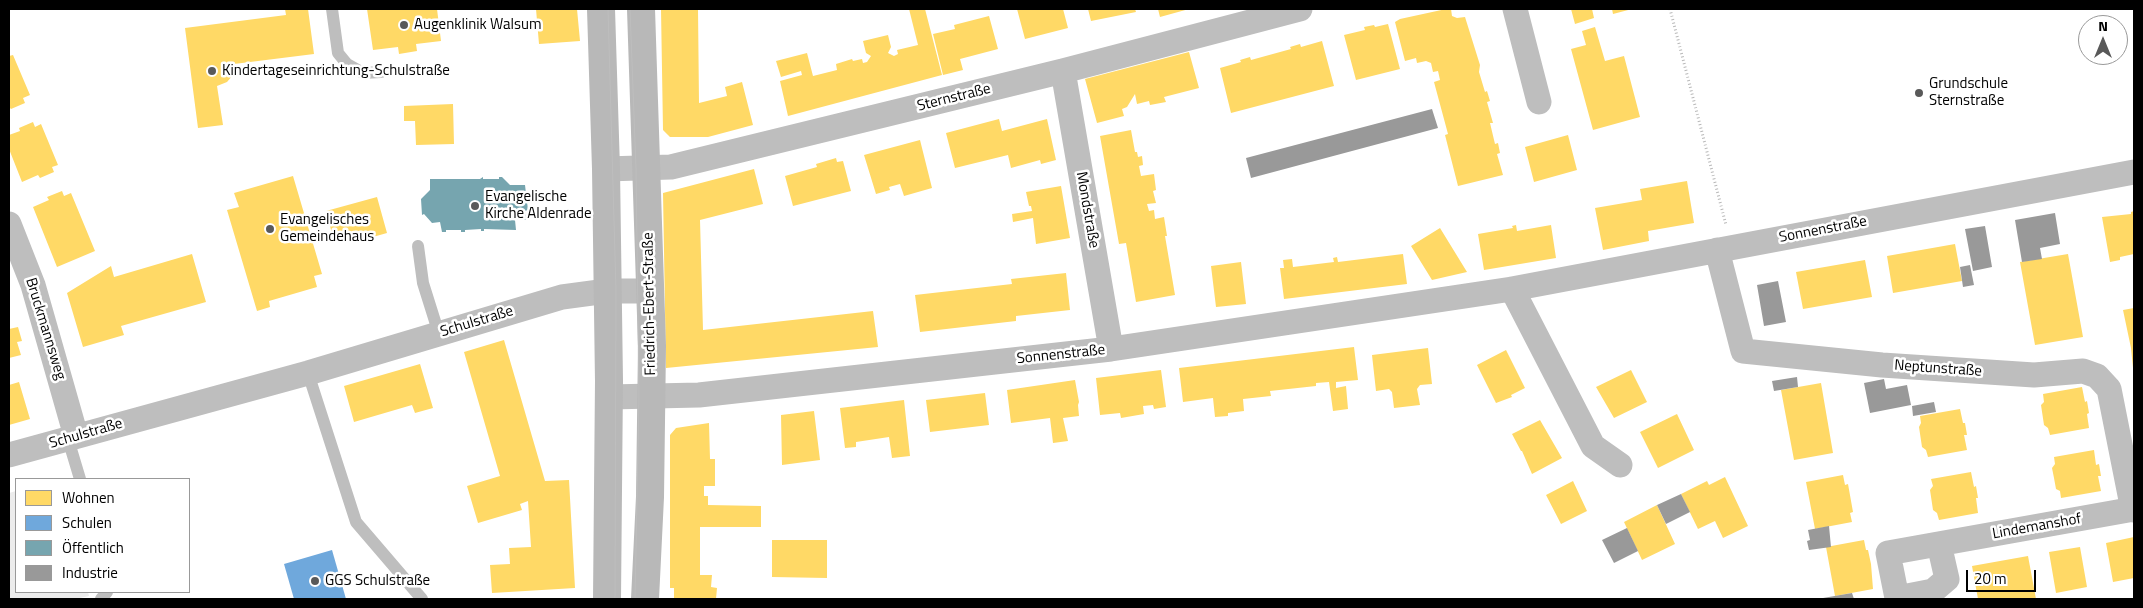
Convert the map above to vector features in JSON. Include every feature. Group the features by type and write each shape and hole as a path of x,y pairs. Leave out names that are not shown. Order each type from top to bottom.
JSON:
{"main road":[{"path":"601,9 606,169 609,396 607,599"},
{"name":"Friedrich-Ebert-Straße","path":"641,9 647,168 651,396 650,497 645,599"}],"street":[{"name":"Sternstraße","path":"606,169 671,167 1063,71 1300,9"},
{"path":"1515,9 1538,102"},
{"name":"Mondstraße","path":"1063,71 1111,349"},
{"name":"Sonnenstraße","path":"609,396 699,395 1111,349 1512,289 2134,172"},
{"name":"Bruckmannsweg","path":"9,224 33,285 72,437"},
{"name":"Neptunstraße","path":"1725,249 1742,351 1882,365 2034,375 2083,371 2097,376 2109,389 2134,509"},
{"path":"1512,289 1592,446 1620,465"},
{"name":"Schulstraße","path":"9,455 308,373 562,297 607,291 650,290"},
{"name":"Lindemanshof","path":"1939,544 2134,509"}],"lane":[{"path":"332,9 338,53 347,64 363,73 381,72"},
{"path":"418,246 423,283 439,334"},
{"path":"308,373 356,522 422,599"},
{"path":"72,437 80,478"}],"path":[{"path":"1670,9 1725,249"}],"shaded area":[{"path":"15,491 15,593 88,593 89,596 75,599 9,599 9,493"}],"building: Wohnen":[{"name":"Kindertageseinrichtung-Schulstraße","path":"285,9 308,9 314,54 234,64 233,75 227,82 217,86 223,125 198,128 185,28 286,15"},
{"name":"Augenklinik Walsum","path":"367,9 437,9 441,41 416,44 417,51 399,54 398,47 373,50"},
{"path":"536,9 577,9 580,41 539,44"},
{"path":"661,9 698,9 699,103 727,96 725,87 742,82 753,125 708,137 670,137 663,130"},
{"path":"909,9 925,9 942,75 788,116 780,81 802,75 801,71 781,77 776,61 807,53 813,76 837,70 836,64 852,59 853,61 862,59 863,63 867,62 871,56 866,53 863,41 888,35 891,47 888,53 894,56 898,54 897,50 918,45"},
{"path":"1017,9 1063,9 1068,28 1025,39"},
{"path":"1088,9 1135,9 1136,12 1091,21"},
{"path":"1158,9 1189,9 1160,17"},
{"path":"1451,9 1452,16 1457,18 1465,17 1480,65 1479,72 1490,101 1487,102 1493,123 1490,123 1495,144 1498,143 1500,153 1497,154 1503,175 1458,186 1445,135 1448,134 1434,82 1440,80 1438,71 1433,72 1431,63 1426,61 1417,63 1416,58 1405,61 1395,22 1400,19"},
{"path":"1571,9 1592,9 1594,18 1575,24"},
{"path":"1612,9 1632,9 1613,14"},
{"path":"989,16 998,49 960,59 963,70 943,75 933,34 955,29 954,25"},
{"path":"1388,24 1400,69 1356,80 1344,35 1365,30 1364,27"},
{"path":"1595,27 1605,61 1624,56 1640,117 1593,130 1571,49 1586,45 1582,31"},
{"path":"1322,41 1334,86 1231,113 1220,68 1241,62 1240,60 1250,57 1251,60 1291,49 1290,47 1300,44 1301,47"},
{"path":"1189,52 1199,88 1164,97 1166,102 1150,105 1149,101 1137,104 1135,94 1127,107 1122,109 1124,116 1097,123 1085,79"},
{"path":"13,55 30,95 23,98 25,103 11,109 9,107 9,56"},
{"path":"453,104 454,144 416,145 415,121 404,121 404,106"},
{"path":"999,119 1002,131 1047,119 1056,160 1041,164 1040,160 1011,168 1008,155 955,168 946,133"},
{"path":"33,122 35,127 41,124 58,165 52,167 54,172 40,178 38,175 22,182 9,149 9,135 20,131 19,128"},
{"path":"1131,130 1135,152 1137,152 1138,157 1142,156 1143,165 1139,166 1141,176 1154,174 1156,190 1153,191 1156,203 1147,204 1149,211 1154,210 1155,219 1164,217 1167,236 1165,236 1175,295 1136,302 1126,243 1119,244 1100,136"},
{"path":"1568,135 1577,170 1534,182 1525,147"},
{"path":"920,140 932,188 904,196 900,184 889,187 890,190 876,194 864,155"},
{"path":"836,158 837,162 843,161 851,191 793,206 785,176 817,167 816,164"},
{"path":"754,169 763,204 700,220 703,330 873,311 878,347 666,368 663,193"},
{"name":"Evangelisches Gemeindehaus","path":"293,176 322,274 314,276 317,287 269,301 270,307 257,311 227,210 239,207 234,193"},
{"path":"1687,181 1694,223 1648,231 1649,241 1603,250 1595,208 1642,200 1640,189"},
{"path":"1061,186 1070,238 1036,244 1033,218 1013,222 1012,214 1032,211 1026,192"},
{"path":"62,191 64,196 71,193 95,251 57,267 33,207 49,200 47,197"},
{"path":"377,197 387,233 355,242 353,236 334,241 326,211"},
{"path":"2134,211 2134,254 2120,257 2120,260 2110,262 2102,217 2131,214"},
{"path":"1516,225 1517,231 1551,225 1556,258 1484,270 1478,234 1513,228 1512,226"},
{"path":"1440,228 1467,272 1432,280 1411,246"},
{"path":"1955,244 1962,281 1893,293 1887,256"},
{"path":"192,254 206,302 121,326 124,335 83,347 67,293 111,266 114,277"},
{"path":"1403,254 1407,284 1284,299 1280,268 1284,268 1283,260 1292,259 1293,267 1334,262 1333,258 1337,257 1338,262"},
{"path":"2068,254 2083,337 2035,345 2020,262"},
{"path":"1865,260 1872,297 1803,309 1796,272"},
{"path":"1241,262 1246,304 1216,307 1211,266"},
{"path":"1066,273 1070,310 1016,316 1016,321 920,332 915,295 1012,284 1011,279"},
{"path":"2134,308 2134,368 2133,368 2123,310"},
{"path":"18,327 22,341 17,342 21,355 9,358 9,329"},
{"path":"504,340 545,481 569,480 575,588 492,593 490,565 510,564 509,548 531,547 528,501 520,504 522,510 478,523 467,486 500,476 464,352"},
{"path":"1354,347 1358,380 1336,382 1336,388 1346,386 1348,409 1333,411 1329,382 1316,383 1316,386 1270,391 1271,396 1243,399 1244,411 1228,413 1228,416 1215,417 1213,398 1183,402 1179,368"},
{"path":"1428,348 1432,384 1420,385 1417,389 1420,405 1394,408 1392,392 1389,389 1376,391 1372,355"},
{"path":"1506,350 1525,388 1511,395 1512,397 1496,403 1477,365"},
{"path":"420,364 433,408 415,413 412,405 354,422 344,386"},
{"path":"1161,370 1166,407 1154,409 1153,405 1143,406 1144,414 1121,418 1120,413 1100,415 1096,378"},
{"path":"1631,370 1647,402 1614,418 1596,387"},
{"path":"1075,380 1079,402 1079,416 1063,418 1068,441 1053,443 1050,418 1011,423 1007,390"},
{"path":"19,382 30,419 9,425 9,385"},
{"path":"1821,383 1833,453 1794,460 1781,390"},
{"path":"2082,387 2085,402 2087,401 2089,428 2050,435 2048,428 2044,425 2041,405 2044,402 2043,394"},
{"path":"985,393 989,425 930,432 926,400"},
{"path":"904,400 910,456 892,458 889,437 856,442 856,447 845,448 840,408"},
{"path":"1960,409 1963,423 1965,423 1967,435 1964,435 1967,450 1928,457 1926,450 1922,447 1919,427 1921,423 1920,416"},
{"path":"814,411 820,460 782,465 781,415"},
{"path":"1677,414 1694,450 1658,468 1640,432"},
{"path":"1540,420 1562,458 1532,474 1512,434"},
{"path":"709,423 710,459 715,459 715,486 704,486 704,496 708,496 708,505 761,506 761,527 700,527 700,575 712,575 711,587 717,588 716,599 674,599 674,588 670,588 670,435 676,428"},
{"path":"2094,450 2096,465 2099,464 2101,476 2098,476 2101,491 2061,498 2060,491 2056,489 2052,468 2055,464 2054,457"},
{"path":"1971,472 1974,487 1976,486 1978,513 1939,520 1937,513 1933,510 1930,490 1933,486 1931,479"},
{"path":"1843,475 1845,485 1848,484 1853,512 1850,513 1852,522 1815,529 1806,482"},
{"path":"1725,477 1748,526 1723,538 1715,521 1698,529 1681,494 1707,481 1709,485"},
{"path":"1573,481 1587,511 1561,524 1546,495"},
{"path":"1657,505 1675,544 1642,560 1624,522"},
{"path":"2134,537 2134,578 2113,582 2106,543"},
{"path":"772,540 827,540 827,578 772,577"},
{"path":"1864,540 1871,564 1873,589 1835,596 1826,547"},
{"path":"2080,547 2087,587 2056,593 2049,552"},
{"path":"2028,556 2036,599 1978,599 1972,566"}],"building: Schulen":[{"name":"GGS Schulstraße","path":"332,550 346,599 294,599 284,564"}],"building: Öffentlich":[{"name":"Evangelische Kirche Aldenrade","path":"483,177 483,179 499,179 499,177 502,177 510,185 525,185 528,210 525,211 526,220 515,220 516,230 484,229 484,231 481,231 481,229 465,230 465,232 461,232 461,230 446,230 446,232 442,232 440,222 432,223 424,214 422,215 421,199 430,190 430,179 480,179"}],"building: Industrie":[{"path":"1432,109 1438,128 1251,178 1246,158"},
{"path":"2055,213 2060,244 2040,248 2042,259 2022,262 2015,220"},
{"path":"1985,226 1992,267 1973,271 1965,229"},
{"path":"1970,265 1974,285 1963,287 1960,267"},
{"path":"1778,281 1786,322 1764,326 1757,285"},
{"path":"1797,377 1798,387 1774,391 1772,381"},
{"path":"1884,379 1886,389 1907,385 1911,405 1870,413 1864,383"},
{"path":"1934,402 1936,412 1913,416 1912,406"},
{"path":"1681,494 1690,512 1666,524 1657,505"},
{"path":"1829,526 1831,547 1809,550 1807,541 1810,540 1808,530"},
{"path":"1627,528 1638,551 1614,563 1602,540"},
{"path":"1852,593 1854,599 1823,599 1823,598"}],"tram line":[{"path":"608,9 616,291 615,599"},
{"path":"630,9 636,168 639,397 635,599"}],"place":[{"name":"Augenklinik Walsum","path":"404,25"},
{"name":"Kindertageseinrichtung-Schulstraße","path":"212,71"},
{"name":"Grundschule Sternstraße","path":"1919,93"},
{"name":"Evangelische Kirche Aldenrade","path":"475,206"},
{"name":"Evangelisches Gemeindehaus","path":"270,229"},
{"name":"GGS Schulstraße","path":"315,581"}]}
